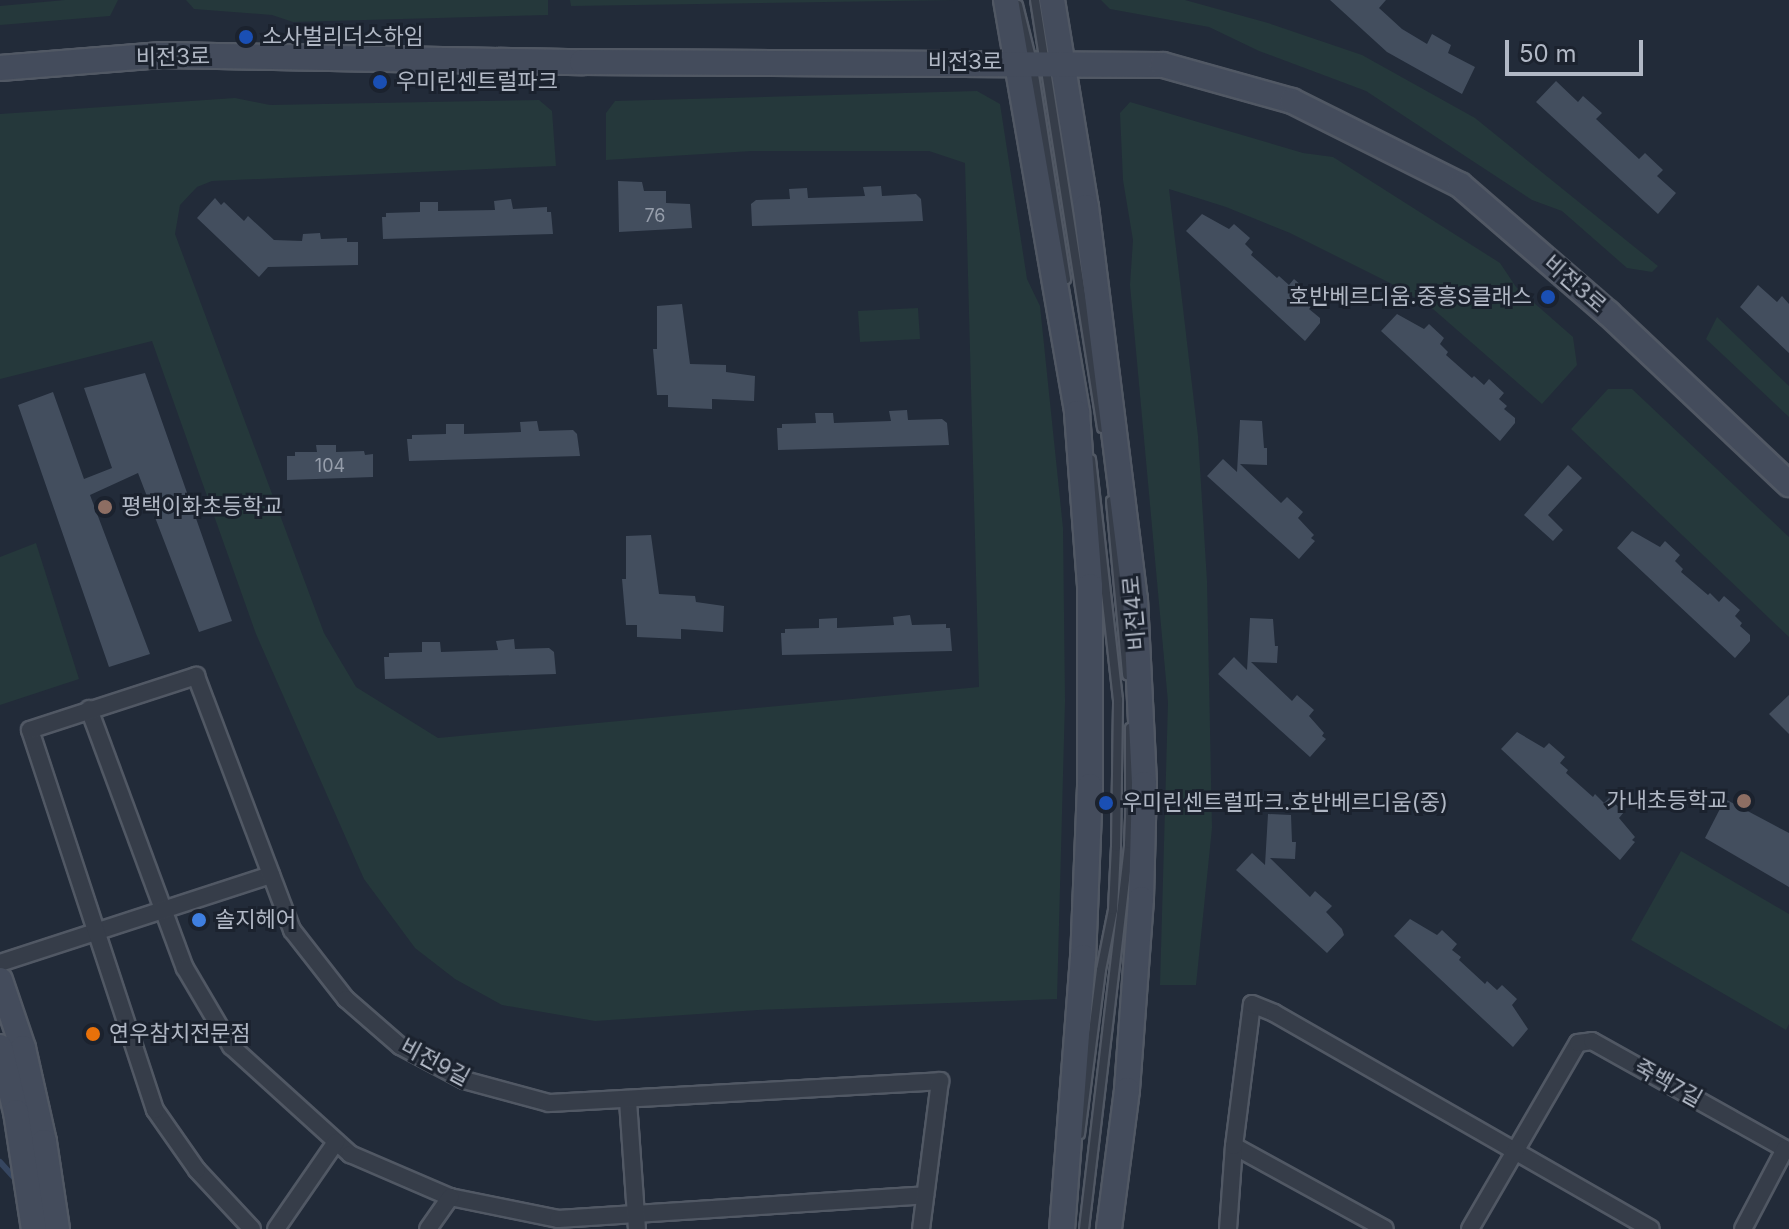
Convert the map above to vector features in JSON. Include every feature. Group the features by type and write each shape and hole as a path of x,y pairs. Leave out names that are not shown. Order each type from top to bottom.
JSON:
{"main road":[{"name":"비전4로","path":"1006,0 1040,62 1086,207 1135,599 1143,747 1140,913 1127,1090 1109,1229"},
{"name":"비전4로","path":"1052,0 1040,62 1077,413 1090,586 1090,786 1083,957 1066,1183 1068,1222"},
{"name":"비전3로","path":"0,68 161,55 582,62 1163,65 1292,101 1460,185 1608,313 1789,484"},
{"path":"0,980 23,1048 44,1142 57,1229"},
{"path":"0,1047 16,1112 34,1229"}],"street":[{"name":"비전9길","path":"252,1229 197,1170 155,1110 30,730 196,676 292,930 346,999 400,1046 464,1080 549,1103 628,1101 940,1081 921,1229"},
{"path":"89,709 185,968 231,1046 350,1154 450,1197 558,1219 637,1222 925,1195"},
{"path":"0,963 271,875"},
{"path":"1228,1229 1234,1146 1252,1004 1274,1013 1651,1229"},
{"name":"죽백7길","path":"1515,1150 1578,1043 1592,1041 1785,1149 1743,1229"},
{"path":"628,1101 637,1222"},
{"path":"276,1229 336,1142"},
{"path":"1234,1146 1385,1229"},
{"path":"1470,1229 1515,1150"},
{"path":"428,1229 450,1197"}],"lane":[{"path":"1017,0 1040,62 1104,443"},
{"path":"1035,0 1068,292"},
{"path":"1070,308 1095,474 1118,700 1113,910 1101,970 1080,1143"},
{"path":"1077,413 1095,474"},
{"path":"1084,1229 1129,844 1130,702 1106,459"},
{"path":"1130,795 1143,747"},
{"path":"1066,1183 1082,1128"},
{"path":"1068,1222 1073,1229"}],"shaded area":[{"path":"65,0 118,0 110,16 0,25 0,6"},
{"path":"186,0 548,0 548,15 293,22 272,15 194,9"},
{"path":"570,0 956,0 571,6"},
{"path":"1101,0 1185,0 1268,23 1362,55 1475,118 1658,266 1652,272 1627,268 1562,211 1532,200 1366,91 1259,51 1209,27 1110,9"},
{"path":"977,91 1000,104 1027,279 1040,306 1063,528 1065,701 1057,999 758,1010 595,1021 502,1005 455,979 415,948 364,879 256,634 152,341 0,379 0,114 235,98 270,105 539,100 552,111 556,166 212,181 197,187 180,205 175,234 324,633 356,687 438,738 979,687 965,163 929,151 752,151 606,160 606,113 615,101"},
{"path":"1130,102 1303,153 1333,157 1500,263 1516,287 1573,337 1577,365 1542,404 1433,309 1398,287 1290,233 1226,207 1169,189 1198,436 1207,581 1212,828 1196,985 1160,985 1168,702 1130,285 1133,240 1123,180 1120,113"},
{"path":"918,308 920,339 860,342 858,311"},
{"path":"1717,317 1789,386 1789,417 1706,339"},
{"path":"1608,389 1632,389 1789,537 1789,637 1571,429"},
{"path":"36,543 79,679 0,705 0,557"},
{"path":"1681,851 1789,914 1789,1024 1786,1030 1631,940"}],"building":[{"path":"1330,0 1386,0 1379,8 1402,29 1427,44 1432,34 1451,45 1448,53 1475,67 1462,94 1387,52"},
{"path":"1556,81 1578,102 1583,96 1602,113 1596,119 1639,159 1645,153 1663,170 1657,176 1676,193 1658,214 1536,102"},
{"path":"618,181 642,182 644,191 666,191 666,203 690,204 692,228 619,232"},
{"path":"881,186 882,196 916,194 921,199 923,221 752,226 751,204 756,200 790,199 789,189 807,188 808,198 865,196 863,187"},
{"path":"215,198 221,205 224,202 244,221 248,216 274,240 302,241 303,234 320,233 321,239 347,238 347,242 358,242 358,265 268,267 259,277 197,218"},
{"path":"511,199 513,209 547,207 547,212 551,212 553,234 383,239 382,217 386,217 386,213 420,212 420,202 438,202 438,211 495,210 494,201"},
{"path":"1202,214 1229,229 1234,224 1250,238 1245,244 1253,252 1251,255 1277,278 1279,276 1289,285 1294,279 1310,293 1304,299 1312,306 1309,309 1320,318 1320,323 1305,341 1186,231"},
{"path":"1758,285 1777,302 1782,296 1789,304 1789,353 1740,307"},
{"path":"682,304 690,364 726,365 726,372 755,376 754,401 712,399 712,409 668,407 668,395 657,395 653,349 657,349 657,306"},
{"path":"1397,314 1424,329 1429,324 1444,338 1440,344 1448,352 1446,355 1472,378 1474,376 1484,385 1489,379 1504,393 1499,399 1507,406 1504,409 1515,418 1515,423 1500,441 1381,331"},
{"path":"145,373 232,621 199,632 138,473 90,495 150,654 109,667 18,405 53,392 84,479 112,468 84,388"},
{"path":"907,410 908,420 942,419 947,423 949,445 778,450 777,428 782,428 782,424 816,423 815,413 833,413 834,423 891,421 889,411"},
{"path":"1240,420 1262,421 1267,465 1240,464 1281,503 1287,497 1303,512 1298,518 1314,535 1311,538 1315,541 1299,559 1207,476 1223,459 1237,472"},
{"path":"537,421 539,431 573,430 577,434 580,456 409,461 407,439 412,439 412,435 446,434 446,424 464,424 464,434 521,432 520,422"},
{"path":"316,445 336,445 336,452 364,451 365,455 373,454 373,477 287,480 287,456 295,456 295,452 317,452"},
{"path":"1568,465 1582,478 1548,515 1563,530 1553,541 1524,515"},
{"path":"1632,531 1660,547 1665,541 1680,555 1675,561 1683,569 1681,572 1708,595 1710,593 1719,602 1724,596 1740,610 1735,616 1750,635 1750,641 1735,658 1617,548"},
{"path":"651,535 659,594 695,596 696,602 724,606 723,632 681,629 681,639 637,637 637,625 626,625 622,579 626,579 626,536"},
{"path":"910,615 912,625 946,624 946,628 950,628 952,651 782,655 781,633 785,633 785,629 819,628 819,619 837,618 837,628 894,625 893,617"},
{"path":"1250,618 1273,619 1275,646 1278,646 1277,663 1251,662 1292,701 1297,695 1314,710 1309,716 1324,733 1322,736 1326,739 1310,757 1218,674 1234,657 1247,670"},
{"path":"514,639 515,649 549,648 554,652 556,674 385,679 384,657 389,657 389,653 422,652 422,642 440,642 441,652 498,650 496,641"},
{"path":"1789,695 1789,734 1769,714"},
{"path":"1517,732 1544,748 1549,743 1565,757 1560,763 1568,770 1566,773 1593,797 1595,794 1604,803 1609,798 1624,812 1619,818 1635,837 1632,840 1635,842 1620,860 1501,749"},
{"path":"1725,799 1789,833 1789,887 1705,838"},
{"path":"1268,814 1291,815 1292,842 1296,842 1295,859 1270,858 1310,897 1315,891 1332,906 1326,912 1342,929 1344,935 1327,953 1236,870 1252,853 1265,865"},
{"path":"1410,919 1437,935 1442,930 1457,944 1452,950 1461,957 1459,960 1485,984 1487,981 1497,990 1502,985 1517,999 1512,1005 1528,1029 1513,1047 1394,936"}],"waterway":[{"path":"0,1162 18,1182"}],"place":[{"name":"소사벌리더스하임","path":"246,37"},
{"name":"우미린센트럴파크","path":"380,82"},
{"name":"호반베르디움.중흥S클래스","path":"1548,297"},
{"name":"평택이화초등학교","path":"105,507"},
{"name":"가내초등학교","path":"1744,801"},
{"name":"우미린센트럴파크.호반베르디움(중)","path":"1106,803"},
{"name":"솔지헤어","path":"199,920"},
{"name":"연우참치전문점","path":"93,1034"}]}
